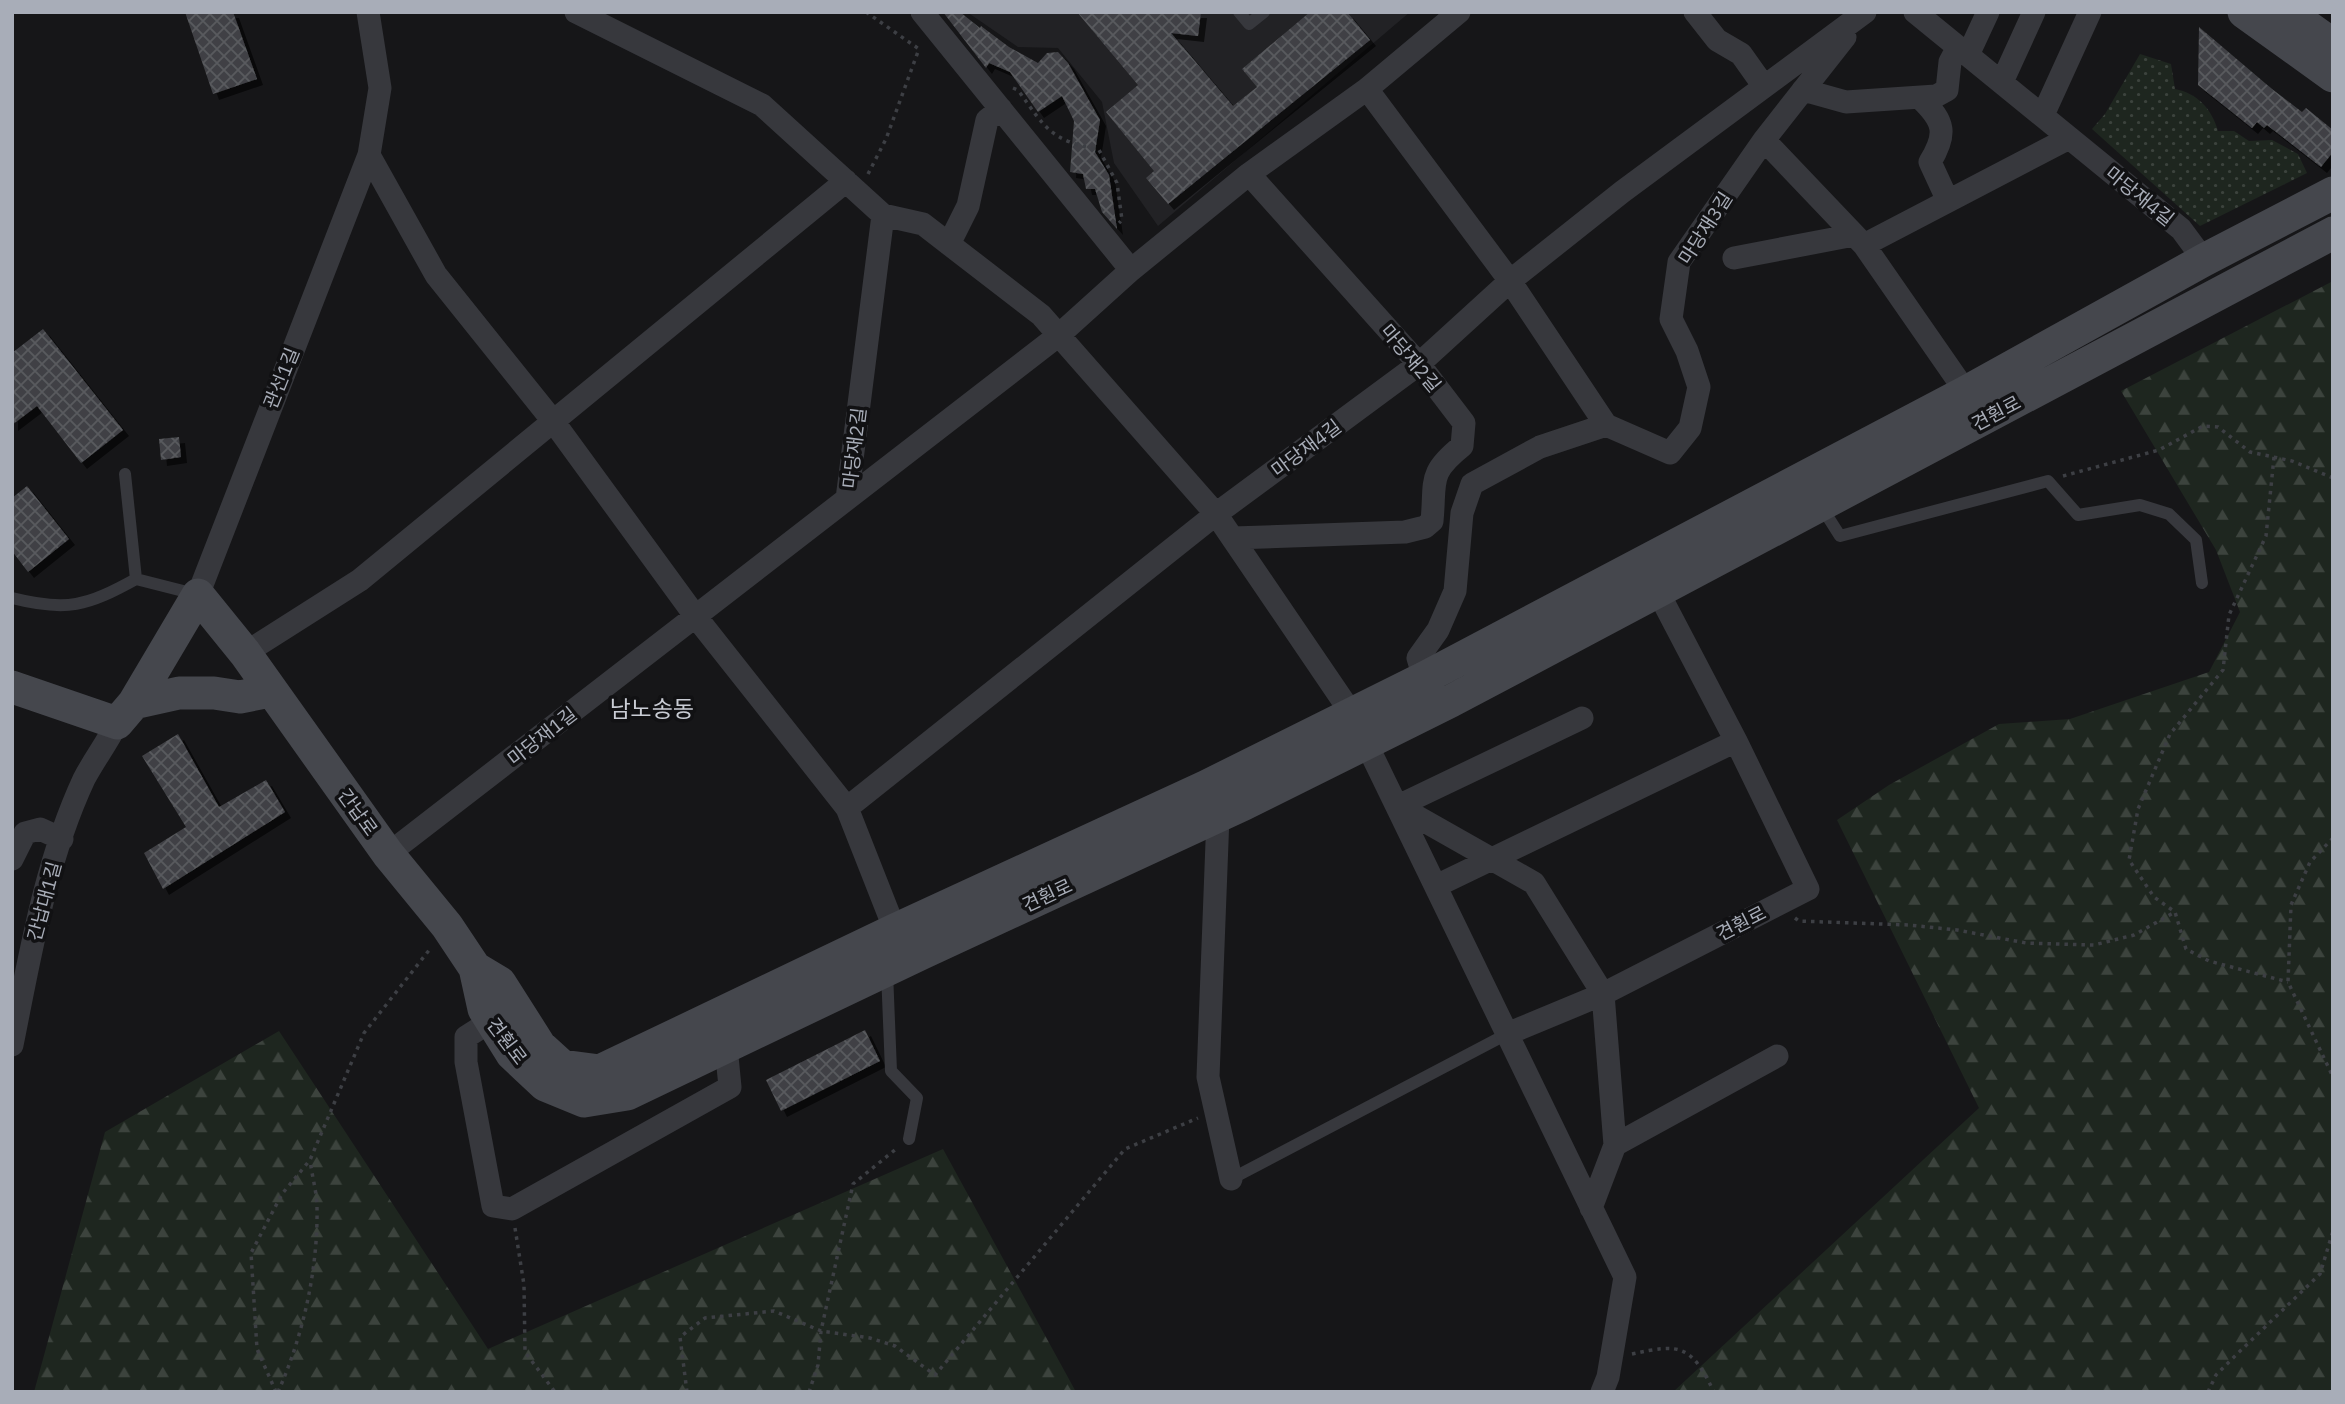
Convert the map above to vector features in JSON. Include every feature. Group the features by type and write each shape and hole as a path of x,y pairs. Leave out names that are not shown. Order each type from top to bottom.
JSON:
{"street":[{"name":"관선1길","path":"125,713 198,594 369,155 380,88 368,12"},
{"path":"576,12 762,105 883,215 923,224 1041,315 1216,514 1359,728 1625,1277 1605,1385"},
{"path":"922,12 1131,270"},
{"path":"1249,174 1367,89 1458,12"},
{"path":"1695,12 1717,40 1741,54 1763,85"},
{"name":"마당재4길","path":"1915,12 2180,229 2204,260"},
{"path":"1803,90 1846,102 1921,99 1947,90 1950,62 1963,51 1988,12"},
{"path":"2002,82 2034,12"},
{"path":"2043,115 2090,12"},
{"path":"2244,12 2333,76"},
{"path":"2287,12 2333,45"},
{"path":"1859,240 1764,140 1863,14"},
{"name":"마당재4길","path":"846,808 1216,514 1419,364 1510,281 1763,85 1863,14"},
{"path":"1367,89 1510,281 1606,425 1540,447 1472,484 1462,513 1455,591 1438,630 1418,658 1424,678"},
{"path":"1921,99 1938,117 1942,129 1941,141 1930,162 1948,201"},
{"path":"949,244 968,206 987,120 1001,109"},
{"path":"1734,258 1859,240 1948,201 2069,138"},
{"name":"마당재3길","path":"1606,425 1670,453 1689,428 1699,387 1687,351 1671,319 1679,262 1764,140"},
{"path":"369,155 436,275 553,421 696,617 846,808 895,930"},
{"name":"마당재2길","path":"847,499 1059,335 1131,270 1249,174 1419,364 1464,423 1462,446 1443,461 1432,482 1432,521 1425,527 1405,532 1233,538"},
{"path":"245,653 360,580 709,292 851,186"},
{"name":"견훤로","path":"1359,728 1424,678 1966,392 2204,260 2333,193"},
{"name":"마당재2길","path":"847,499 883,215"},
{"name":"견훤로","path":"475,968 484,1009 491,1021 512,1054 545,1085 584,1101 627,1094 887,969 1359,728 1451,701 2333,233"},
{"name":"견훤로","path":"1859,240 1966,392"},
{"name":"마당재1길","path":"388,854 847,499"},
{"name":"견훤로","path":"1507,1034 1603,994 1808,889 1736,740 1657,590"},
{"name":"간납로","path":"198,594 245,653 388,854 447,926 475,968"},
{"path":"12,687 125,713 179,693 240,697 270,691"},
{"name":"간납대1길","path":"12,1045 38,912 62,839 85,779 125,713"},
{"path":"1398,806 1582,718"},
{"path":"1436,886 1736,740"},
{"path":"1211,802 1208,1077 1231,1179"},
{"name":"견훤로","path":"475,968 500,983 540,1046 562,1066 600,1071 895,930 1211,802"},
{"path":"1398,806 1534,883 1603,994 1615,1145 1591,1209"},
{"name":"간납대1길","path":"12,859 25,833 40,829 62,839"},
{"path":"491,1021 466,1037 466,1062 493,1206 512,1209 730,1087 726,1046"},
{"path":"1615,1145 1777,1056"}],"lane":[{"path":"1239,12 1249,24 1264,12"},
{"path":"125,474 136,579"},
{"path":"1820,505 1840,536 2048,481 2078,515 2140,505 2169,513 2196,540 2202,583"},
{"path":"12,598 50,607 99,599 136,579 198,594"},
{"path":"887,969 891,1071 917,1098 909,1139"},
{"path":"1231,1179 1507,1034"}],"path":[{"path":"851,186 886,139 919,49 866,12"},
{"path":"1007,85 1018,90 1049,131 1068,144 1099,150 1117,183 1122,220 1104,236"},
{"path":"2048,481 2159,450 2203,426 2218,427 2250,452 2274,457 2333,478"},
{"path":"2274,457 2266,536 2229,615 2223,670 2170,734 2138,809 2129,860 2154,897 2175,912 2186,949 2209,961 2288,982"},
{"path":"2333,838 2310,862 2291,905 2288,982 2333,1077"},
{"path":"1777,905 1799,921 1908,925 1957,930 2026,943 2094,945 2134,935 2175,912"},
{"path":"277,1392 257,1349 251,1253 282,1194 310,1160 365,1033 447,926"},
{"path":"687,1392 680,1337 705,1318 774,1311 821,1331 870,1338 895,1346 935,1375 1125,1149 1216,1111"},
{"path":"809,1392 818,1365 821,1331 853,1184 909,1139"},
{"path":"277,1392 291,1362 310,1285 318,1207 310,1160"},
{"path":"512,1209 524,1285 524,1352 555,1392"},
{"path":"2208,1392 2226,1366 2320,1274 2333,1231"},
{"path":"1605,1385 1630,1354 1674,1346 1696,1359 1714,1392"}],"shaded area":[{"path":"967,12 1410,12 1158,226 1114,163 1102,102 1058,48 1018,47"}],"green space":[{"path":"2140,54 2171,64 2175,89 2197,98 2208,109 2218,131 2234,131 2249,141 2272,140 2298,154 2307,173 2200,226 2092,129 2105,114"},
{"path":"2333,281 2333,1392 1673,1392 1979,1108 1837,820 1889,785 1999,724 2070,719 2209,672 2240,612 2216,550 2121,391"},
{"path":"279,1031 488,1349 943,1149 1076,1392 34,1392 105,1132"}],"building":[{"path":"185,12 233,12 257,79 213,94"},
{"path":"943,12 960,12 1009,47 1038,63 1047,53 1058,52 1068,63 1100,120 1095,152 1109,175 1117,229 1102,212 1095,189 1086,189 1083,174 1070,172 1074,121 1062,96 1038,112 1010,72 989,63 986,68"},
{"path":"1077,12 1201,12 1198,36 1171,33 1233,106 1257,87 1242,69 1310,12 1347,12 1370,40 1168,204 1146,178 1154,171 1106,112 1138,85"},
{"path":"2199,27 2272,89 2302,112 2306,108 2333,130 2333,152 2321,167 2267,125 2264,128 2257,122 2252,128 2198,85"},
{"path":"43,329 123,430 81,463 37,406 12,425 12,353"},
{"path":"179,437 181,457 161,460 159,439"},
{"path":"27,486 69,539 28,572 12,551 12,498"},
{"path":"178,734 219,807 266,780 285,812 163,889 144,853 186,827 142,756"},
{"path":"865,1030 880,1061 781,1111 766,1080"}],"district":[{"name":"남노송동","path":"652,708"}]}
